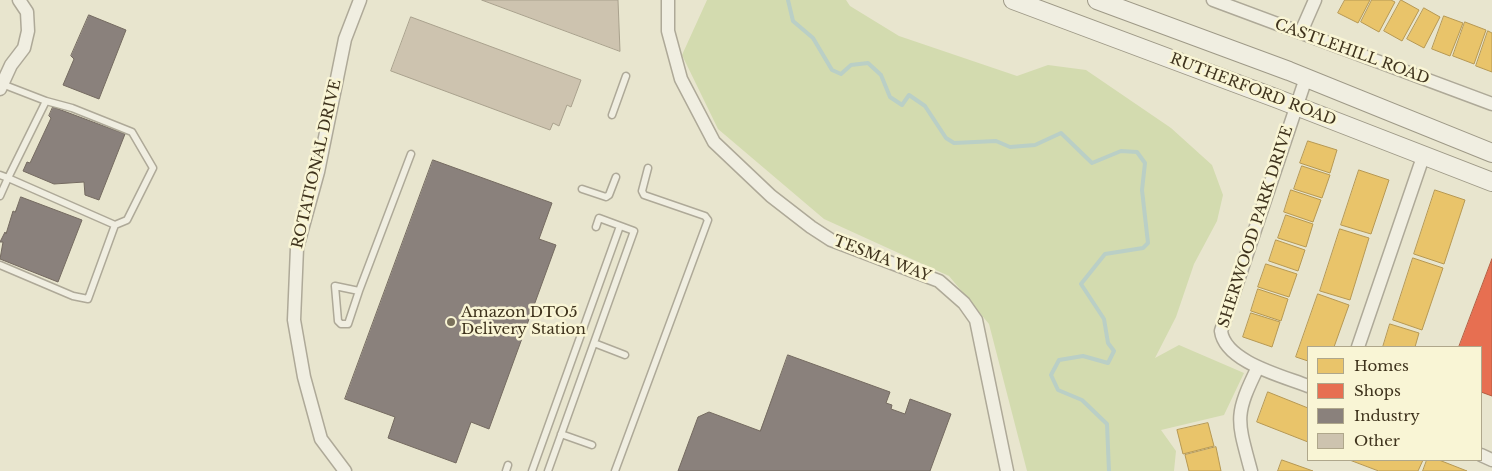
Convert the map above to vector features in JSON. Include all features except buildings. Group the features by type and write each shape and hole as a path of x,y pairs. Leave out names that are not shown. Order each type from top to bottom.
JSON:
{"main road":[{"name":"RUTHERFORD ROAD","path":"1013,0 1492,182"},
{"name":"RUTHERFORD ROAD","path":"1097,0 1306,78 1492,153"}],"street":[{"path":"1,86 11,65 24,48 28,31 27,12 19,0"},
{"name":"ROTATIONAL DRIVE","path":"345,471 322,439 304,377 294,320 297,248 318,172 345,39 360,0"},
{"name":"TESMA WAY","path":"668,0 668,31 681,79 714,142 771,196 831,240 939,281 964,303 976,320 1008,471"},
{"name":"CASTLEHILL ROAD","path":"1213,0 1492,104"},
{"path":"1301,32 1314,0"},
{"name":"SHERWOOD PARK DRIVE","path":"1306,78 1295,106 1221,331 1227,347 1258,367 1307,386"},
{"path":"1358,346 1423,157"},
{"path":"1250,471 1239,429 1239,415 1242,400 1258,367"}],"lane":[{"path":"612,115 626,76"},
{"path":"0,175 115,225 127,220 153,168 132,132 72,108 46,102 1,86"},
{"path":"0,196 46,102"},
{"path":"359,291 335,286 338,321 345,326 348,324 411,154"},
{"path":"615,471 708,220 705,216 644,195 642,192 648,168"},
{"path":"582,189 606,197 609,195 616,177"},
{"path":"550,470 561,434 634,231 599,218 596,227"},
{"path":"0,265 74,296 88,298 115,225"},
{"path":"532,471 620,226"},
{"path":"594,343 625,355"},
{"path":"561,434 592,445"}],"green space":[{"path":"707,0 846,0 850,6 899,36 1017,76 1048,65 1086,70 1171,128 1212,165 1223,195 1217,221 1194,264 1176,317 1155,358 1179,345 1244,373 1224,415 1161,430 1176,451 1174,471 1027,471 989,324 949,276 824,219 718,129 682,55"}],"waterway":[{"path":"788,0 793,21 813,38 832,70 841,74 851,65 868,63 881,75 890,97 902,105 909,95 925,106 946,138 954,143 996,141 1010,147 1035,145 1061,133 1092,163 1121,151 1137,152 1145,163 1142,190 1148,243 1143,248 1105,254 1081,284 1104,319 1108,343 1114,351 1108,363 1083,356 1059,360 1051,375 1058,390 1082,400 1107,424 1109,471"}],"place":[{"name":"Amazon DTO5 Delivery Station","path":"451,322"}]}
